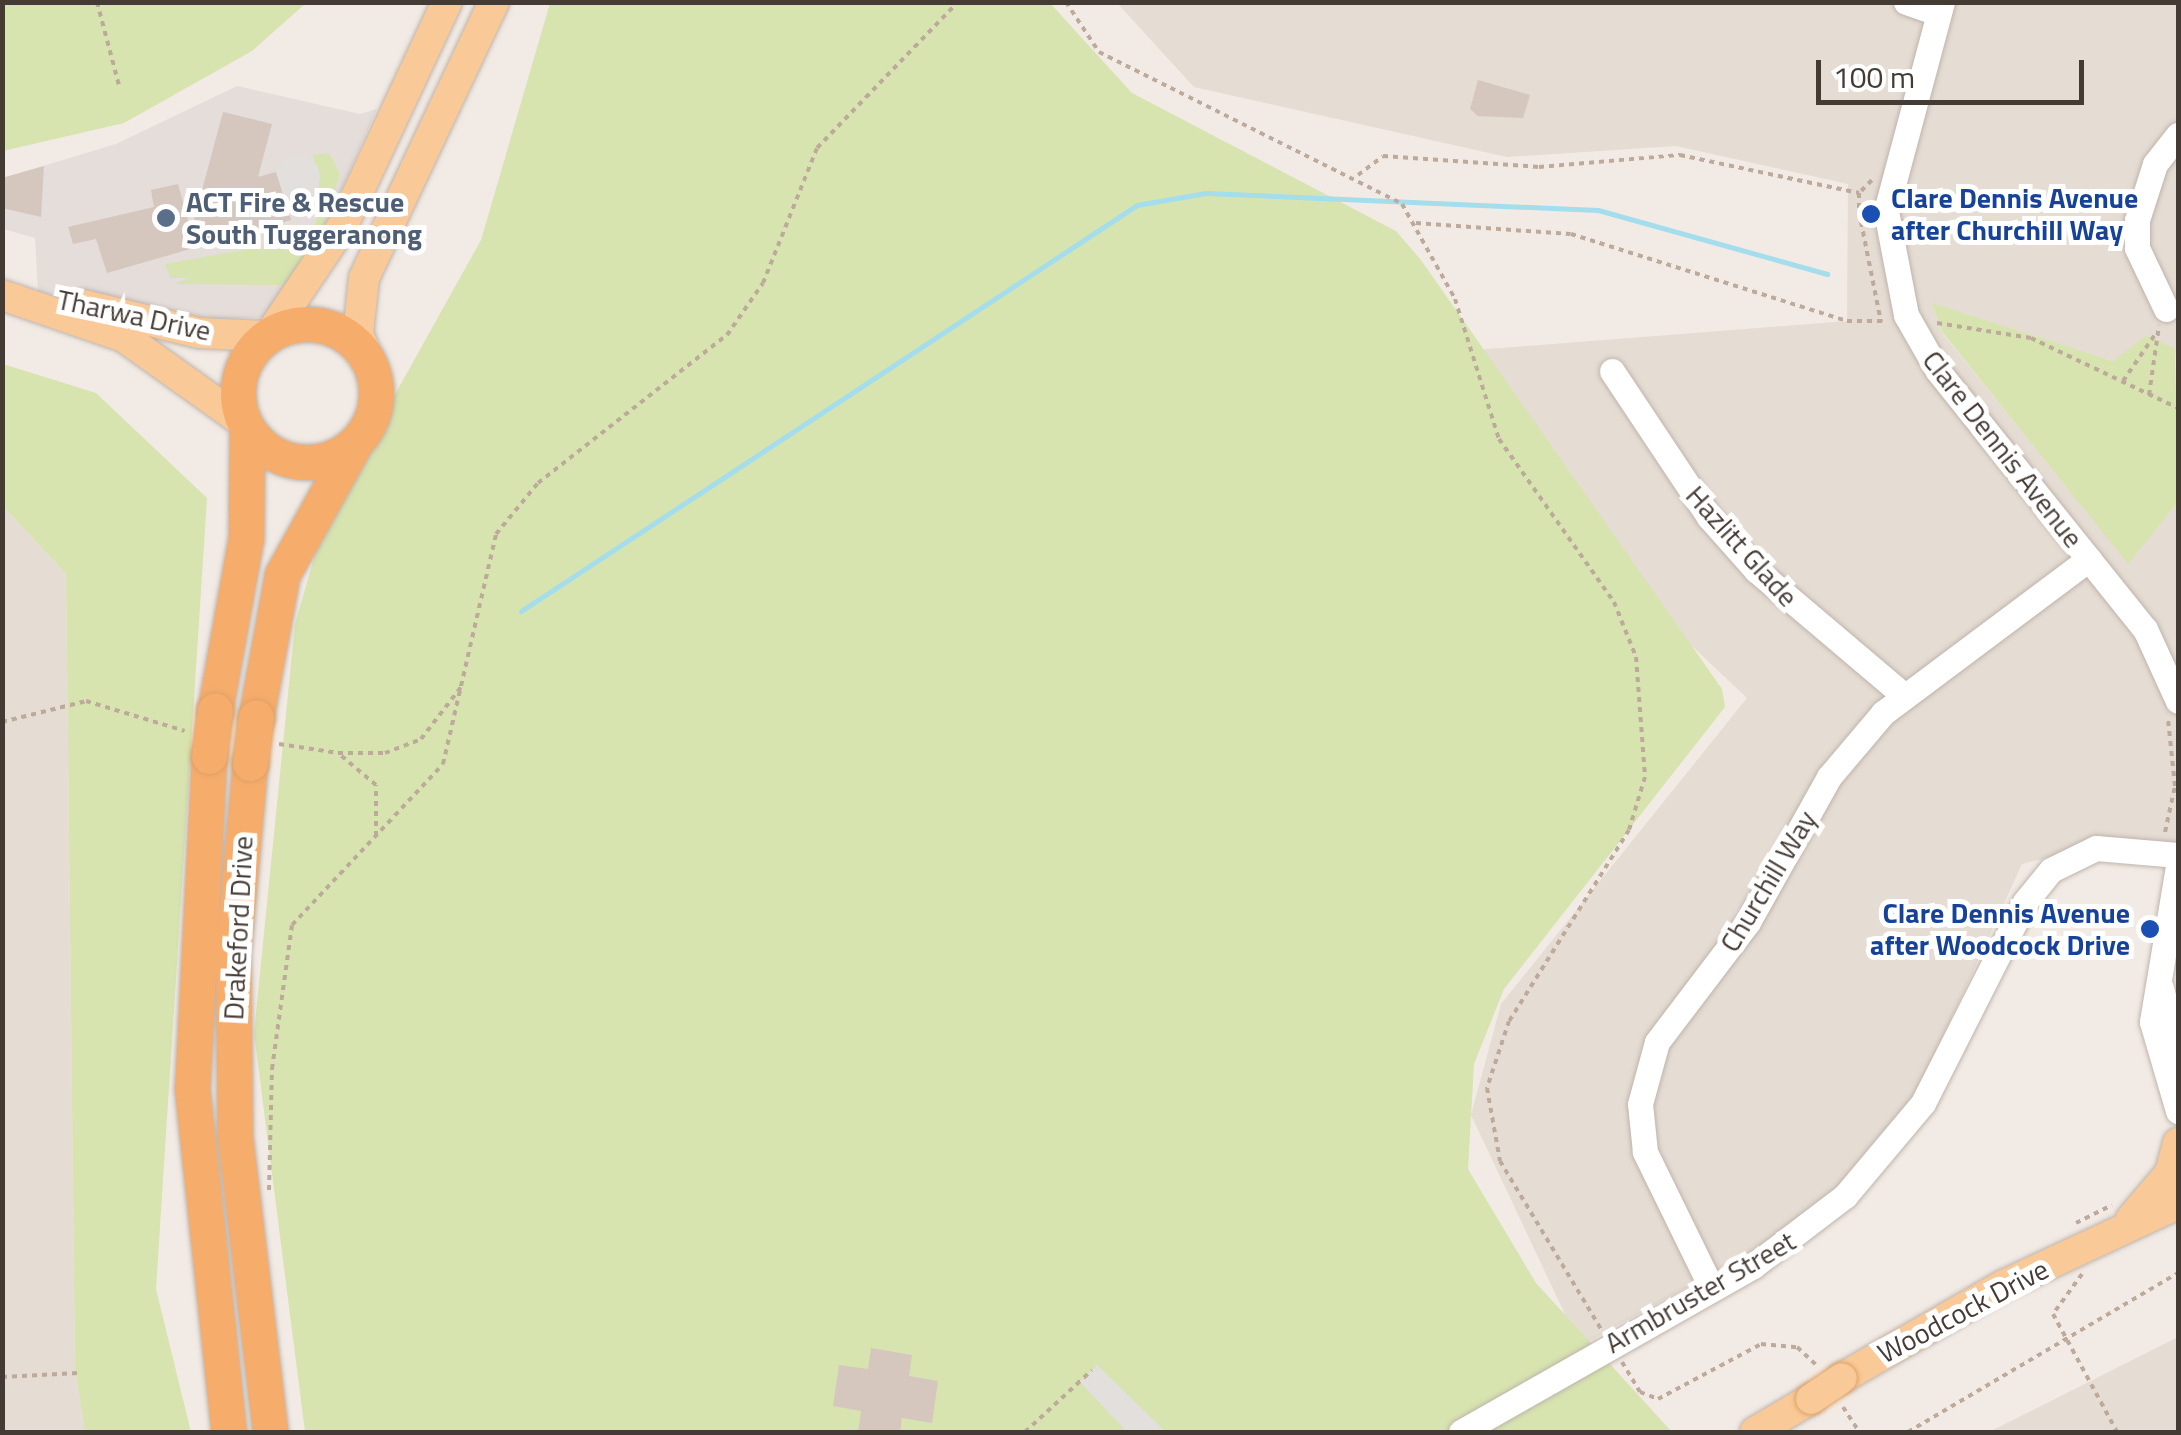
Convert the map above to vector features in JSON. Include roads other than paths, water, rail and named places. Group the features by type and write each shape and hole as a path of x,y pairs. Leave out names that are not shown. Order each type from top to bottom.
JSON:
{"highway":[{"path":"315,324 337,330 370,363 376,406 355,444 297,462 245,426 239,374 268,335 315,324"},
{"name":"Drakeford Drive","path":"229,1432 192,1088 205,732 246,538 245,426"},
{"name":"Drakeford Drive","path":"270,1432 234,1106 233,952 256,741 282,575 355,444"}],"main road":[{"path":"268,335 342,227 448,2"},
{"path":"370,363 358,334 364,278 494,2"},
{"name":"Tharwa Drive","path":"2,288 199,333 268,335"},
{"name":"Tharwa Drive","path":"2,296 124,337 222,398 245,426"},
{"path":"2119,1216 2170,1174 2178,1144"},
{"name":"Woodcock Drive","path":"1755,1432 2119,1216 2178,1204"}],"street":[{"path":"1906,2 1940,8"},
{"name":"Clare Dennis Avenue","path":"1940,8 1886,211 1923,320 2089,559 2145,629 2172,705"},
{"path":"2161,320 2138,248 2137,220 2154,164 2178,135"},
{"name":"Hazlitt Glade","path":"1612,372 1744,556 1902,694"},
{"name":"Churchill Way","path":"1712,1290 1645,1152 1646,1072 1666,1028 1748,922 1829,778 1902,694 2089,559"},
{"name":"Armbruster Street","path":"1461,1432 1623,1345 1801,1234 1886,1152 1955,1050 2041,879 2096,848 2172,858"},
{"path":"2172,858 2152,1022 2178,1112"},
{"path":"2159,978 2178,1052"}],"waterway":[{"path":"521,611 1137,205 1206,193 1598,210 1827,274"}],"place":[{"name":"Clare Dennis Avenue after Churchill Way","path":"1871,214"},
{"name":"ACT Fire & Rescue South Tuggeranong","path":"166,218"},
{"name":"Clare Dennis Avenue after Woodcock Drive","path":"2150,929"}]}
